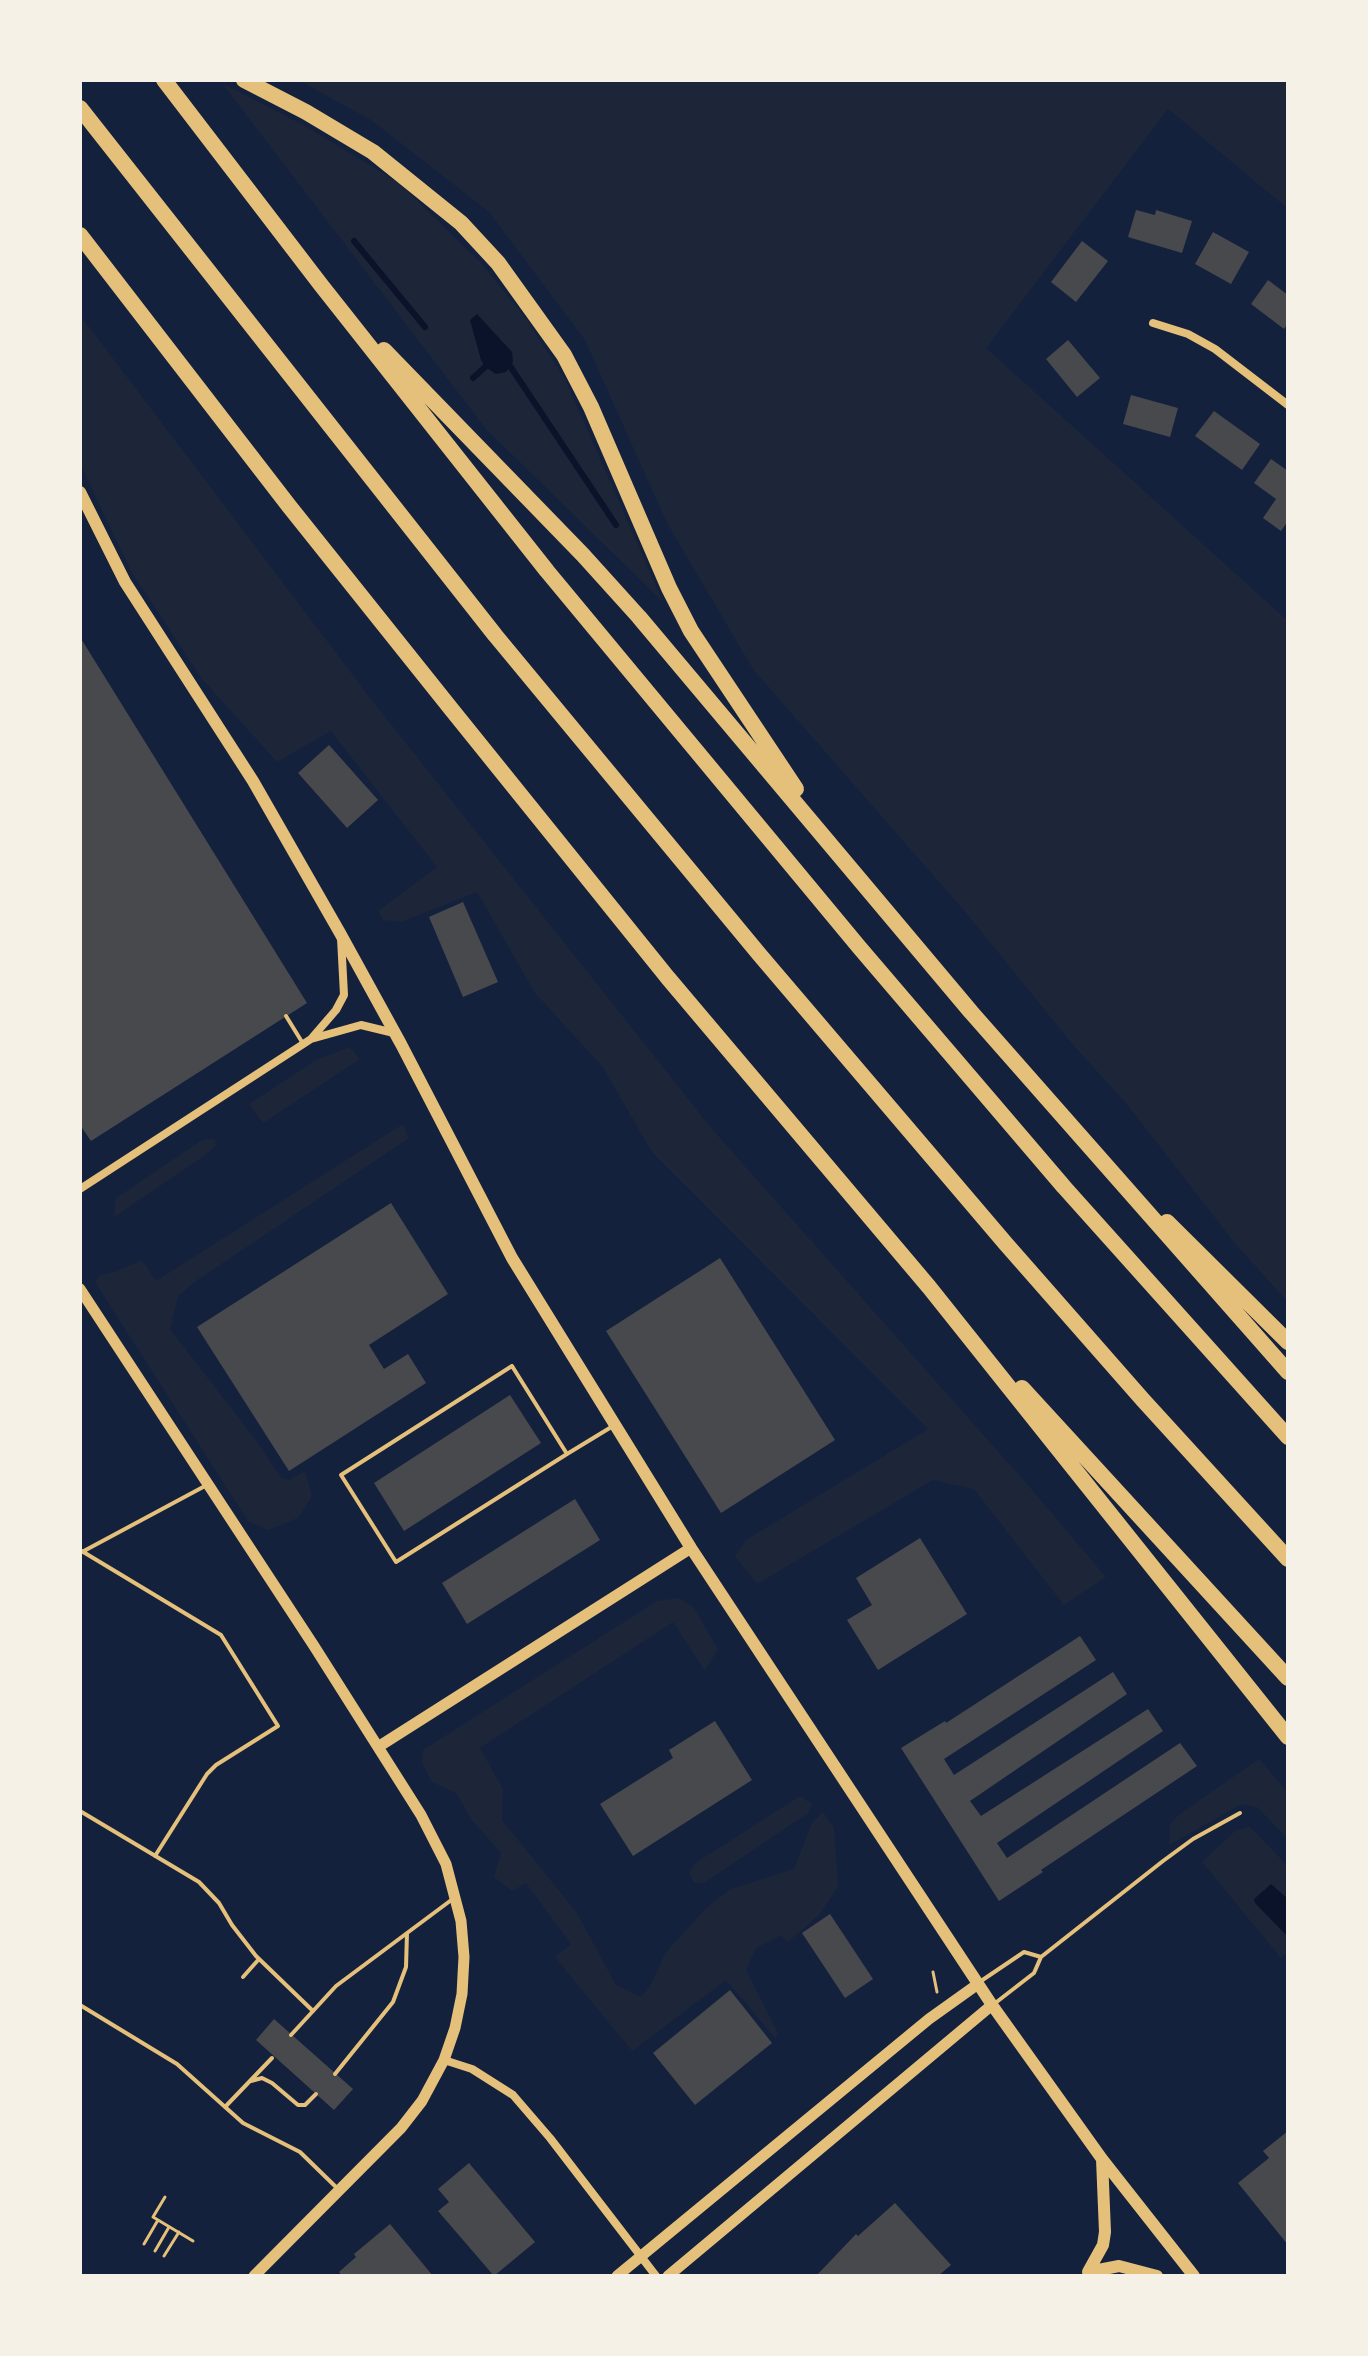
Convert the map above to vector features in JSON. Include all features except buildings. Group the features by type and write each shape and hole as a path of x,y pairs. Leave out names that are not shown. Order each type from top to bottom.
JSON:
{"highway":[{"path":"164,80 547,571 859,947 1064,1187 1288,1437"},
{"path":"244,80 373,152 461,223 498,263 564,355 591,407 669,588 691,631 842,858"},
{"path":"80,108 495,635 739,930 1006,1244 1288,1559"},
{"path":"80,235 289,506 589,880 929,1287 1288,1737"},
{"path":"321,285 611,586 971,1012 1288,1372"},
{"path":"1089,1146 1288,1342"},
{"path":"929,1287 1288,1678"}],"main road":[{"path":"80,492 125,582 253,781 340,933 512,1258 691,1548 992,2005 1102,2159 1194,2276"},
{"path":"1085,2274 1103,2245 1105,2232 1102,2159"},
{"path":"1085,2274 1119,2266 1157,2276"}],"street":[{"path":"1153,323 1188,334 1215,349 1288,405"},
{"path":"80,1189 307,1042 336,1010 344,995 340,933"},
{"path":"307,1042 361,1025 396,1034"},
{"path":"80,1289 421,1815 446,1864 456,1896 464,1957 462,1994 444,2060 422,2101 401,2128 254,2276"},
{"path":"378,1747 691,1548"},
{"path":"617,2276 929,2019 978,1984"},
{"path":"668,2276 992,2005"},
{"path":"444,2060 472,2069 513,2095 656,2276"}],"lane":[{"path":"286,1016 307,1042"},
{"path":"567,1454 512,1366 341,1475 396,1562 615,1424"},
{"path":"81,1551 207,1485"},
{"path":"81,1551 221,1635 278,1726 216,1765 207,1774 155,1856"},
{"path":"80,1811 199,1882 219,1903 259,1959 313,2011"},
{"path":"992,2005 1034,1973 1041,1957 1163,1861 1193,1839 1240,1813"},
{"path":"291,2035 336,1986 456,1896"},
{"path":"335,2074 393,2002 406,1967 407,1933"},
{"path":"978,1984 1024,1952 1041,1957"},
{"path":"243,1977 259,1959"},
{"path":"80,2005 177,2064 243,2123 300,2152 339,2190"},
{"path":"225,2107 272,2058"},
{"path":"251,2081 262,2078 272,2083 298,2105 305,2105 316,2094"}],"path":[{"path":"933,1972 937,1992"},
{"path":"165,2197 153,2217 193,2241"},
{"path":"144,2244 158,2220"},
{"path":"155,2251 169,2227"},
{"path":"164,2256 179,2232"}],"shaded area":[{"path":"298,80 1288,80 1288,209 1168,109 986,348 1288,621 1288,1302 1237,1246 1126,1103 1074,1046 967,914 753,669 667,523 585,340 489,212 371,120"},
{"path":"222,83 307,127 399,183 481,263 526,319 565,379 663,602 486,429"},
{"path":"477,314 512,352 513,362 506,372 496,374 481,360 470,320"},
{"path":"80,315 374,703 712,1129 1106,1577 1064,1605 974,1489 933,1480 757,1584 735,1556 746,1540 928,1429 652,1152 602,1066 535,993 477,892 401,922 383,920 378,911 437,867 331,731 277,762 202,679 131,571 80,464"},
{"path":"350,1047 360,1059 263,1123 249,1104 316,1060"},
{"path":"403,1124 409,1138 178,1296 170,1329 258,1443 281,1478 289,1480 305,1471 312,1496 298,1518 268,1530 248,1521 95,1282 100,1275 142,1260 156,1281"},
{"path":"215,1139 216,1146 204,1156 114,1217 116,1198 202,1140"},
{"path":"679,1598 694,1608 718,1649 705,1671 673,1622 480,1748 503,1789 502,1820 577,1913 616,1985 641,1997 649,1988 666,1952 707,1907 731,1889 794,1869 812,1823 823,1812 834,1828 838,1887 819,1915 788,1942 781,1935 756,1948 746,1970 778,2033 775,2038 726,1980 632,2051 555,1957 571,1944 526,1883 512,1891 494,1877 501,1853 472,1820 456,1793 432,1782 422,1762 423,1750 657,1601"},
{"path":"1259,1759 1288,1793 1288,1839 1257,1807 1242,1804 1169,1845 1170,1824 1180,1814"},
{"path":"800,1796 812,1804 808,1813 704,1883 694,1883 689,1873 694,1864"},
{"path":"1250,1827 1288,1866 1288,1952 1281,1958 1202,1862 1236,1830"},
{"path":"1271,1884 1288,1899 1288,1937 1255,1903 1254,1899"}],"waterway":[{"path":"354,241 425,327"},
{"path":"510,366 616,525"},
{"path":"473,378 485,367"}]}
